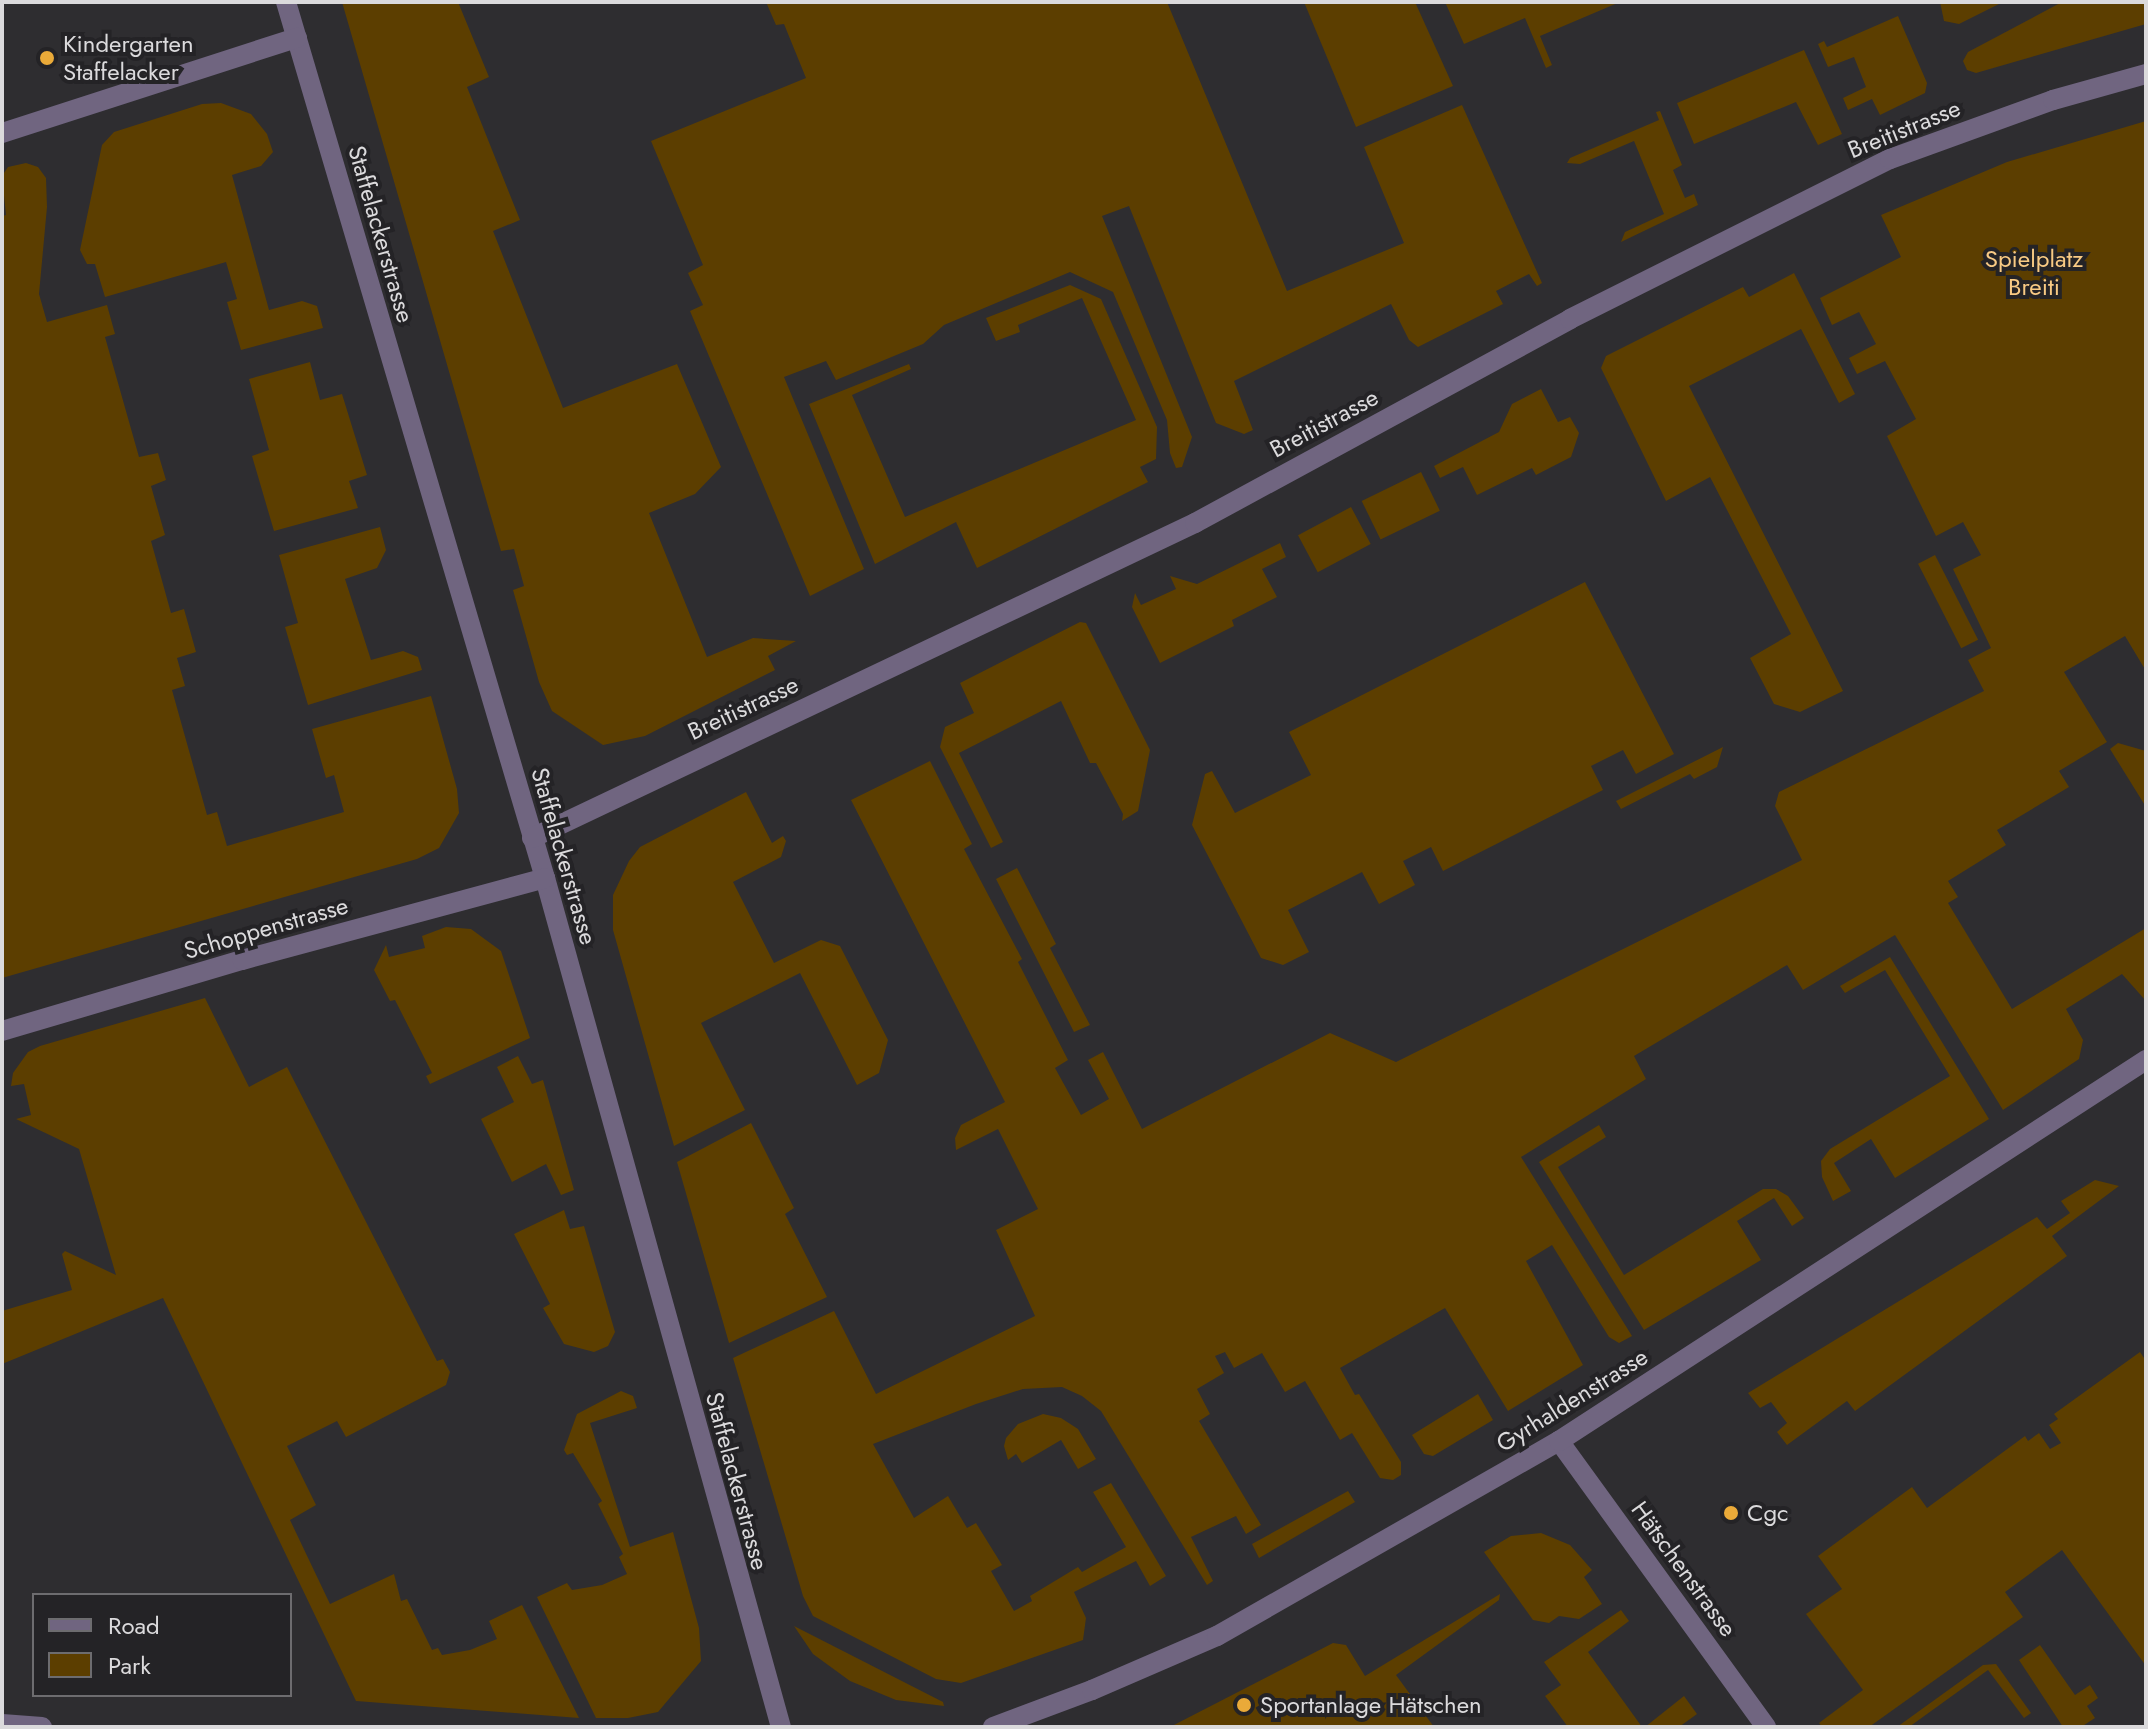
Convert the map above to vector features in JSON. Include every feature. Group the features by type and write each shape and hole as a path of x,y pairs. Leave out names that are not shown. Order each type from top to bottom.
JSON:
{"street":[{"name":"Staffelackerstrasse","path":"286,2 545,878 781,1727"},
{"path":"2,133 297,38"},
{"name":"Breitistrasse","path":"532,838 1195,523 1570,319 1890,159 2053,100 2146,74"},
{"name":"Schoppenstrasse","path":"2,1031 242,960 545,878"},
{"name":"Gyrhaldenstrasse","path":"993,1727 1092,1690 1217,1636 1559,1441 2146,1060"},
{"name":"Hätschenstrasse","path":"1559,1441 1766,1727"},
{"path":"2,1724 42,1727"}],"green space":[{"path":"342,2 458,2 489,77 467,87 520,220 493,231 563,408 677,364 721,467 695,494 649,513 707,657 753,638 796,641 768,656 775,670 645,736 603,745 552,711 539,682 513,590 524,586 514,549 501,551"},
{"path":"766,2 1167,2 1287,291 1404,243 1364,147 1462,105 1542,283 1537,286 1529,274 1496,291 1503,304 1418,347 1409,340 1391,304 1234,381 1253,430 1244,434 1216,423 1129,206 1102,216 1192,437 1182,467 1176,468 1170,453 1167,420 1113,292 1070,272 944,325 923,344 836,380 826,361 784,377 864,569 810,596 690,311 703,305 688,273 703,265 651,141 806,78 784,24 776,25"},
{"path":"1304,2 1415,2 1453,86 1356,127"},
{"path":"1445,2 1620,2 1540,36 1552,65 1546,68 1525,18 1464,44"},
{"path":"1940,2 2003,2 1959,24 1944,21"},
{"path":"2062,2 2146,2 2146,24 1976,73 1967,70 1963,61 1968,52"},
{"path":"1898,16 1927,83 1925,93 1880,115 1872,99 1848,110 1843,98 1866,87 1854,57 1828,67 1818,44 1824,41 1827,47"},
{"path":"1804,50 1842,134 1818,145 1796,102 1694,144 1677,103"},
{"path":"221,103 251,114 267,134 273,152 261,166 232,175 269,310 302,301 317,306 323,328 241,350 227,302 237,299 226,262 105,297 95,264 87,264 80,250 102,145 114,132 202,104"},
{"path":"1660,111 1682,165 1673,170 1685,198 1694,194 1698,205 1621,242 1625,232 1664,214 1634,141 1580,164 1567,163 1570,158 1659,120 1656,112"},
{"name":"Spielplatz Breiti","path":"2146,121 2146,671 2125,636 2064,672 2107,742 2059,771 2069,787 1997,830 2006,845 1948,881 1958,897 1948,903 2012,1009 2146,928 2146,1001 2122,974 2066,1009 2083,1040 2079,1059 2003,1110 1895,935 1803,990 1787,965 1634,1056 1646,1079 1521,1157 1632,1336 1619,1343 1609,1337 1552,1245 1526,1261 1583,1365 1508,1411 1445,1308 1340,1368 1401,1462 1401,1475 1393,1480 1380,1478 1352,1433 1340,1440 1305,1381 1285,1392 1262,1353 1234,1368 1225,1352 1215,1356 1224,1373 1197,1389 1210,1414 1199,1421 1261,1525 1246,1534 1236,1516 1191,1537 1213,1581 1207,1585 1101,1411 1082,1396 1062,1387 1023,1389 976,1404 873,1444 914,1518 948,1496 967,1528 976,1523 1002,1565 991,1571 1014,1611 1032,1601 1030,1596 1078,1567 1082,1572 1126,1547 1093,1492 1111,1483 1166,1576 1150,1586 1136,1561 1074,1592 1086,1618 1083,1640 961,1683 936,1679 813,1616 803,1596 733,1358 834,1311 876,1394 1035,1316 996,1230 1038,1209 998,1129 956,1150 955,1138 961,1125 1005,1102 851,800 930,761 972,844 964,849 1022,959 1018,962 1068,1060 1055,1068 1081,1115 1109,1099 1088,1060 1103,1052 1142,1129 1330,1033 1396,1062 1802,860 1775,806 1779,792 1984,691 1968,660 1991,648 1953,569 1981,555 1963,522 1936,536 1887,436 1916,419 1885,361 1857,374 1849,358 1876,344 1859,312 1832,325 1820,298 1901,257 1881,215 2007,162"},
{"path":"26,163 38,167 46,178 47,207 39,294 47,322 107,305 115,334 105,337 139,457 158,453 166,480 151,486 165,535 151,541 171,613 184,609 196,652 177,658 185,686 172,690 207,815 217,812 227,846 344,812 334,775 326,778 312,729 431,696 457,789 459,813 439,848 417,859 2,978 2,216 6,215 2,176 8,167"},
{"path":"1794,273 1855,394 1839,403 1801,329 1689,386 1843,691 1800,712 1774,704 1750,658 1791,634 1710,477 1666,501 1601,368 1606,356 1743,287 1749,297"},
{"path":"1070,285 1101,299 1157,427 1156,459 1140,467 1148,482 977,568 956,522 875,564 809,404 909,364 911,369 852,395 905,517 1136,420 1082,298 1018,325 1020,332 996,341 986,318"},
{"path":"310,362 320,400 342,394 367,475 349,481 358,508 274,531 252,456 269,450 249,379"},
{"path":"1541,389 1558,422 1570,417 1579,433 1571,457 1536,475 1532,468 1477,495 1463,467 1440,478 1434,466 1499,432 1512,404"},
{"path":"1421,472 1440,511 1381,540 1362,501"},
{"path":"1351,507 1371,544 1318,572 1298,535"},
{"path":"380,527 386,550 377,568 345,579 371,660 403,651 418,657 422,670 308,705 285,627 298,623 279,555"},
{"path":"1280,543 1286,557 1262,569 1277,597 1232,620 1234,626 1160,663 1132,607 1135,593 1141,605 1176,589 1170,576 1197,584"},
{"path":"1935,555 1978,640 1961,648 1918,564"},
{"path":"1585,582 1674,754 1636,774 1623,750 1591,766 1603,790 1443,871 1431,847 1403,861 1415,885 1379,904 1362,872 1288,910 1309,952 1283,965 1261,958 1192,825 1205,774 1212,771 1235,813 1311,775 1289,732"},
{"path":"1080,622 1086,623 1150,750 1138,811 1122,821 1123,814 1096,763 1090,763 1061,701 959,753 1003,842 991,848 940,747 945,727 974,713 960,683"},
{"path":"2118,743 2146,751 2146,807 2110,749"},
{"path":"1723,747 1717,767 1694,779 1690,774 1621,809 1616,801"},
{"path":"746,792 772,843 783,836 786,841 781,857 733,882 774,963 821,940 840,946 888,1040 879,1073 857,1085 800,973 701,1023 745,1110 674,1146 613,930 613,895 629,861 640,847"},
{"path":"1017,868 1056,944 1050,948 1090,1025 1074,1032 996,879"},
{"path":"446,927 471,929 501,951 530,1038 430,1084 426,1076 432,1073 395,1000 390,1001 374,970 386,945 389,957 425,948 422,936"},
{"path":"1890,957 1989,1119 1895,1178 1871,1139 1834,1163 1851,1191 1833,1201 1822,1177 1821,1161 1830,1149 1950,1076 1885,970 1845,993 1840,986"},
{"path":"205,998 249,1087 287,1067 437,1361 443,1359 450,1372 446,1385 346,1437 337,1421 287,1446 316,1505 290,1520 330,1604 394,1574 401,1601 407,1599 432,1650 438,1648 442,1655 470,1650 497,1639 489,1621 522,1605 579,1718 356,1701 163,1298 2,1364 2,1311 72,1290 62,1254 65,1251 116,1275 79,1149 16,1119 31,1115 24,1084 11,1086 13,1073 28,1052 40,1046"},
{"path":"518,1056 532,1084 543,1080 574,1190 561,1195 546,1164 512,1182 481,1119 514,1102 497,1067"},
{"path":"751,1123 794,1208 785,1214 827,1297 729,1343 677,1162"},
{"path":"1599,1125 1606,1137 1558,1167 1624,1275 1763,1189 1776,1189 1788,1196 1804,1218 1792,1226 1774,1198 1737,1221 1761,1260 1644,1330 1539,1162"},
{"path":"2095,1180 2119,1186 2052,1236 2067,1256 1855,1411 1847,1401 1787,1445 1777,1432 1787,1423 1771,1402 1760,1408 1748,1393 2037,1217 2047,1229 2070,1213 2061,1201"},
{"path":"564,1210 570,1229 584,1226 615,1332 608,1346 594,1352 564,1344 543,1308 550,1304 514,1234"},
{"path":"2140,1352 2146,1361 2146,1666 2062,1550 2005,1592 2023,1617 1869,1727 1822,1727 1819,1723 1863,1690 1806,1614 1842,1589 1818,1556 1912,1487 1927,1508 2025,1436 2028,1441 2039,1433 2050,1449 2061,1443 2049,1425 2058,1419 2054,1414"},
{"path":"621,1391 633,1396 637,1408 590,1423 630,1547 673,1532 699,1628 701,1661 658,1712 628,1718 596,1718 537,1597 567,1583 572,1590 602,1585 627,1574 619,1557 623,1554 598,1504 602,1501 573,1453 567,1455 564,1450 577,1414"},
{"path":"1478,1394 1493,1420 1433,1456 1424,1454 1412,1435"},
{"path":"1043,1414 1061,1418 1078,1429 1096,1459 1078,1469 1061,1440 1022,1463 1016,1454 1008,1460 1004,1446 1006,1438 1018,1424"},
{"path":"1348,1491 1355,1502 1259,1558 1252,1544"},
{"path":"1541,1533 1570,1545 1592,1570 1584,1577 1602,1604 1579,1619 1559,1616 1549,1623 1533,1620 1484,1552 1511,1536"},
{"path":"1500,1594 1499,1600 1396,1675 1434,1727 1170,1727 1333,1643 1346,1645 1365,1676"},
{"path":"1621,1610 1629,1621 1588,1652 1642,1727 1568,1727 1545,1696 1561,1685 1544,1662"},
{"path":"794,1626 943,1702 944,1706 896,1700 850,1681 813,1654"},
{"path":"2040,1645 2075,1695 2090,1685 2098,1698 2087,1706 2095,1718 2081,1727 2063,1727 2019,1660"},
{"path":"1996,1664 2031,1713 2024,1718 1988,1670 1909,1727 1897,1727 1983,1665"},
{"path":"1684,1696 1697,1714 1679,1727 1645,1727"}],"place":[{"name":"Kindergarten Staffelacker","path":"47,58"},
{"name":"Cgc","path":"1731,1513"},
{"name":"Sportanlage Hätschen","path":"1244,1705"}]}
